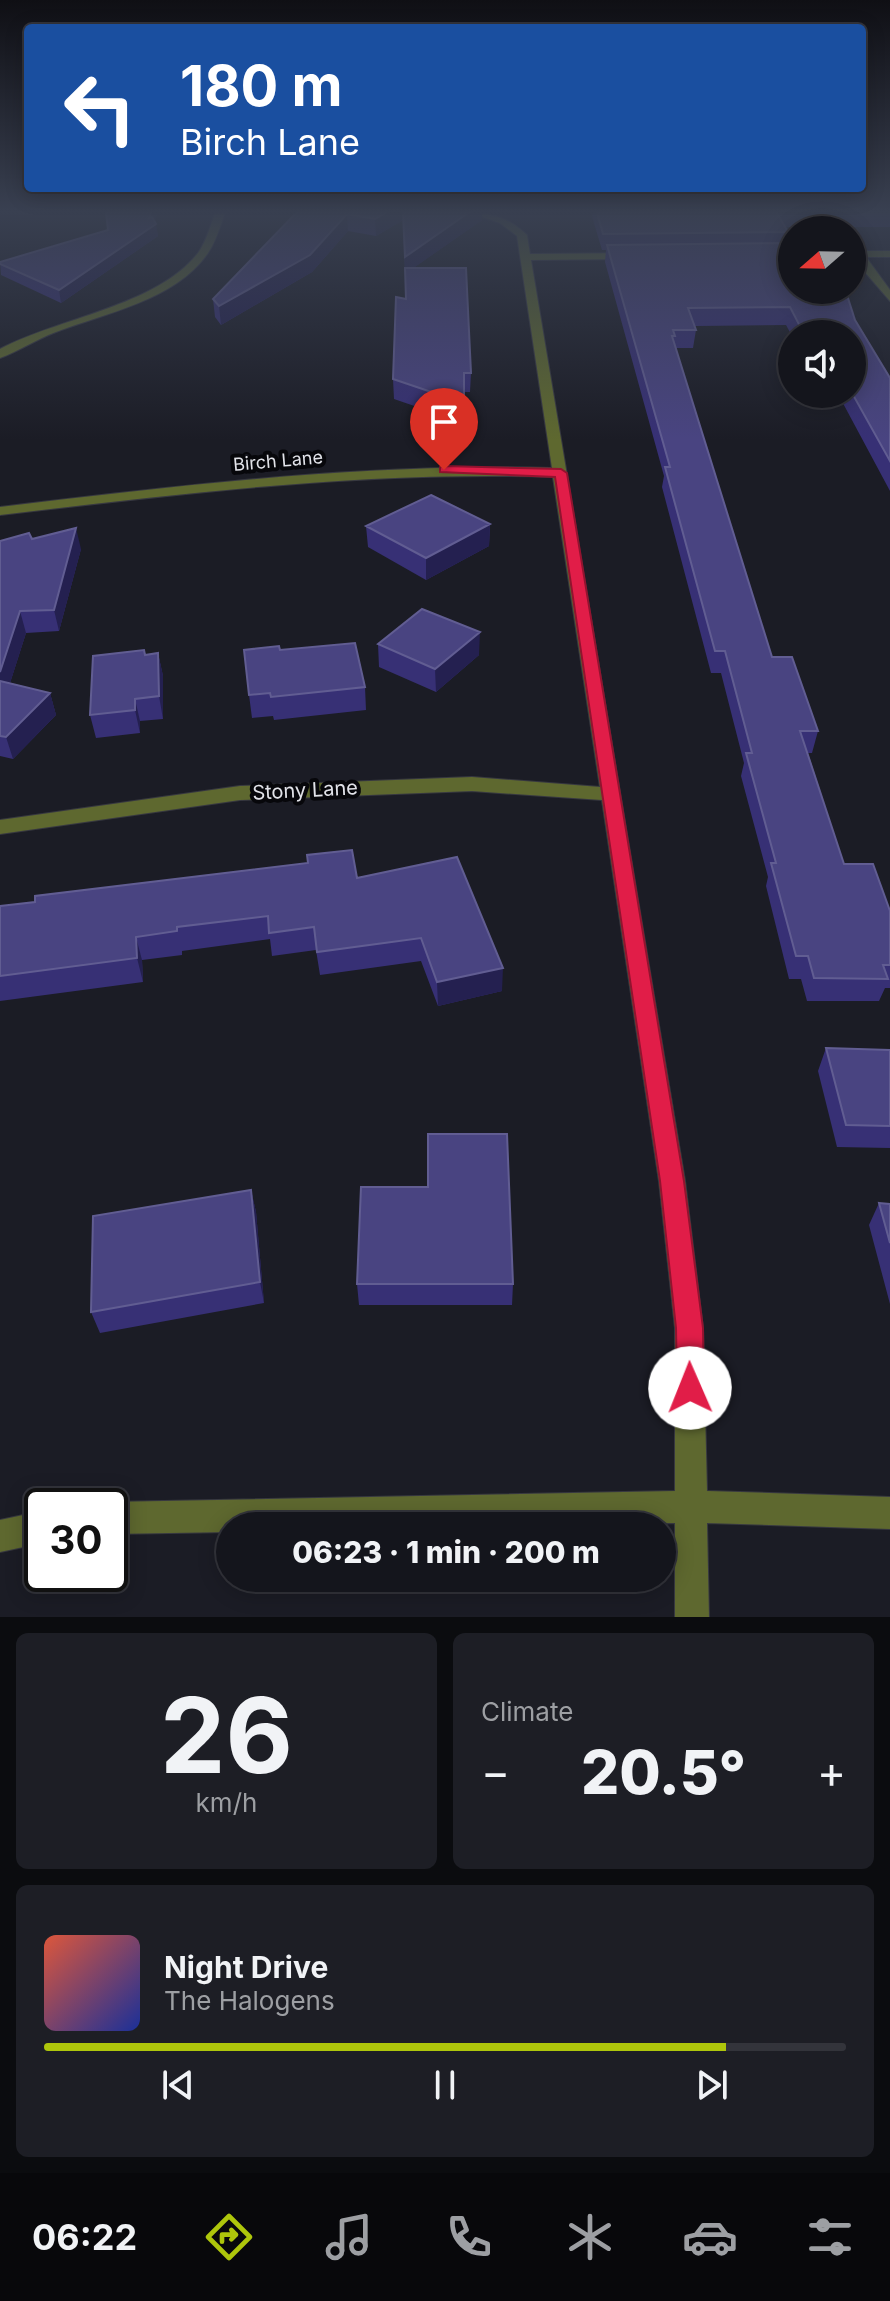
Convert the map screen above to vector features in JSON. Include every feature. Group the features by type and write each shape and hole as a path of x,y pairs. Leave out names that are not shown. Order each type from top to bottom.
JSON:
{"street":[{"path":"0,354 42,331 130,300 153,288"},
{"path":"531,288 672,1181 689,1328 692,1617"},
{"name":"Birch Lane","path":"0,511 257,480 352,473 444,470 561,473"},
{"name":"Stony Lane","path":"0,827 240,793 472,784 611,794"},
{"path":"128,1518 693,1507 890,1513"},
{"path":"0,1536 24,1531"}],"building":[{"path":"223,288 250,288 219,306 213,299"},
{"path":"406,288 467,288 471,373 464,373 464,403 393,379 396,297 406,299"},
{"path":"619,288 778,288 778,304 850,304 855,320 797,320 790,307 688,308 696,330 673,330 675,336 672,336 772,657 792,657 818,731 800,731 844,864 873,864 890,911 890,965 883,965 888,979 814,978 808,956 796,956 771,863 776,863 746,753 752,753 725,651 715,651 665,467 670,467"},
{"path":"866,338 890,378 890,461 860,408 866,408"},
{"path":"431,495 490,524 426,558 366,526"},
{"path":"76,528 54,610 20,611 0,672 0,541 29,533 32,539"},
{"path":"422,609 480,632 435,669 378,644"},
{"path":"355,643 365,687 271,697 270,693 249,695 244,650"},
{"path":"144,650 145,655 158,653 159,696 135,699 135,710 90,715 93,656"},
{"path":"0,681 50,693 6,737 0,736"},
{"path":"352,850 357,878 457,857 503,968 437,982 421,938 317,952 314,927 269,933 268,916 177,927 177,931 136,937 137,958 0,976 0,906 35,902 35,896 308,863 307,855"},
{"path":"826,1048 890,1050 890,1126 846,1125"},
{"path":"428,1134 507,1134 513,1284 357,1284 361,1187 428,1187"},
{"path":"251,1190 260,1282 91,1312 93,1216"},
{"path":"879,1203 890,1204 890,1243"}],"route":[{"path":"444,470 561,473 672,1181 689,1328 690,1388"}]}
